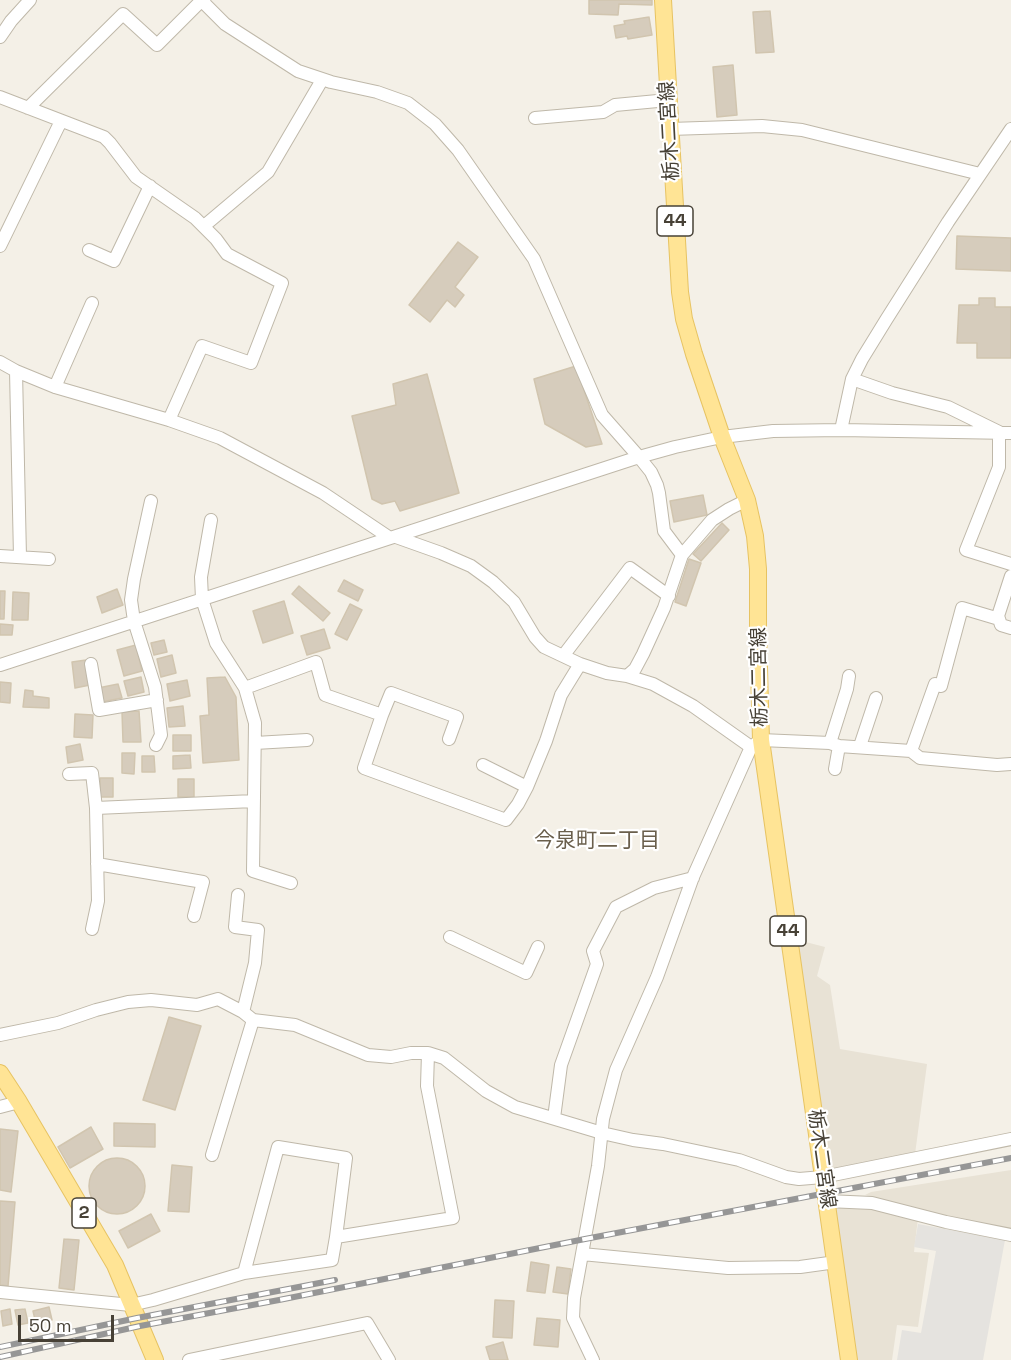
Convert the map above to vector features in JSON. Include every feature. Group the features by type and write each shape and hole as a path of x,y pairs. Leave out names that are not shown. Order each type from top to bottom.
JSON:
{"main road":[{"name":"栃木二宮線","path":"663,0 678,268 684,319 722,437 747,500 754,536 758,569 756,743 827,1201 849,1360"},
{"name":"2","path":"0,1073 115,1265 155,1360"}],"street":[{"path":"0,38 11,21 30,0"},
{"path":"28,108 123,14 158,45 203,0 225,24 298,71 322,80 377,92 408,103 435,124 458,150 534,259 602,415 651,472 657,484 664,531 682,555"},
{"path":"204,226 268,172 322,80"},
{"path":"0,97 104,137 136,177 195,218 227,254 282,283 251,363 202,346 169,420"},
{"path":"535,117 603,112 615,105 668,100"},
{"path":"0,246 61,122"},
{"path":"670,129 762,126 802,130 980,174"},
{"path":"841,430 852,379 862,359 1011,129"},
{"path":"89,250 114,261 150,186"},
{"path":"55,387 92,303"},
{"path":"0,362 55,387 169,420 220,438 323,493 393,538 441,553 471,566 486,576 514,602 535,637 544,647 579,664 653,684 756,743 861,746 911,751 920,758 997,765 1011,764"},
{"path":"16,371 20,557"},
{"path":"852,379 892,393 948,406 1005,433"},
{"path":"0,666 639,457 722,437 749,433 841,430 1005,433"},
{"path":"1005,433 999,467 966,550 1011,564"},
{"path":"627,676 635,669 643,654 669,596 682,555 712,520 747,500"},
{"path":"151,501 131,600 134,621 155,687 161,735 156,746"},
{"path":"210,520 201,577 202,599 216,643 245,688 255,723 253,871 291,884"},
{"path":"0,556 49,559"},
{"path":"564,656 630,568 669,596"},
{"path":"1011,576 998,616 1001,625 1011,628"},
{"path":"911,751 935,684 940,686 962,608 999,619"},
{"path":"245,688 316,662 324,695 382,715"},
{"path":"91,664 99,710 157,700"},
{"path":"449,739 457,717 391,693 363,768 506,820 527,787 546,741 561,695 579,664"},
{"path":"835,769 835,745 849,676"},
{"path":"861,746 876,698"},
{"path":"255,743 307,740"},
{"path":"593,1360 573,1318 574,1298 598,1166 603,1119 616,1070 657,977 693,878 756,743"},
{"path":"483,765 527,787"},
{"path":"69,774 92,773 96,808 98,901 92,928"},
{"path":"96,808 254,801"},
{"path":"97,864 203,882 194,916"},
{"path":"554,1118 561,1065 597,964 593,951 616,907 654,888 693,878"},
{"path":"238,895 235,927 258,930 255,963 243,1012"},
{"path":"450,937 526,973 538,947"},
{"path":"0,1035 58,1023 128,1002 152,1000 197,1005 218,999 253,1020 295,1025 368,1055 391,1057 411,1053 428,1053 444,1058 486,1091 514,1107 602,1133 739,1160 786,1177 800,1179 823,1177 1011,1138"},
{"path":"212,1155 253,1020"},
{"path":"336,1237 453,1218 427,1086 428,1053"},
{"path":"0,1107 19,1102"},
{"path":"0,1292 132,1305 244,1273 332,1260 346,1158 278,1147 244,1273"},
{"path":"827,1201 872,1203 946,1222 1011,1235"},
{"path":"582,1254 728,1268 800,1267 836,1262"},
{"path":"189,1360 368,1323 389,1360"}],"shaded area":[{"path":"794,939 825,947 817,976 830,985 840,1049 927,1064 915,1154 823,1177"},
{"path":"1011,1170 1011,1231 865,1195 871,1192"},
{"path":"827,1201 872,1203 918,1218 914,1252 929,1253 918,1327 897,1325 892,1360 851,1360"},
{"path":"918,1224 1005,1240 983,1360 897,1360 902,1330 921,1333 936,1251 914,1247"}],"building":[{"path":"589,0 652,0 652,5 619,4 618,15 589,14"},
{"path":"770,11 774,52 756,53 753,12"},
{"path":"649,17 652,35 628,39 627,36 616,38 614,26 625,24 624,21"},
{"path":"733,65 737,115 717,117 713,67"},
{"path":"957,236 1011,238 1011,271 956,269"},
{"path":"458,242 478,257 455,287 464,295 455,307 447,300 430,322 409,305"},
{"path":"979,298 995,298 995,307 1011,307 1011,358 977,358 977,343 957,343 959,305 979,305"},
{"path":"576,366 602,444 586,447 545,424 534,379"},
{"path":"427,374 459,493 400,511 395,501 382,504 372,499 352,416 396,405 393,384"},
{"path":"703,495 707,515 674,522 670,501"},
{"path":"722,523 729,530 701,561 693,554"},
{"path":"689,559 701,563 686,606 675,602"},
{"path":"344,580 363,590 358,601 338,591"},
{"path":"299,586 330,613 323,621 292,594"},
{"path":"117,589 123,605 102,613 97,597"},
{"path":"0,591 5,591 4,619 0,619"},
{"path":"13,592 29,593 28,620 12,620"},
{"path":"284,601 293,633 263,643 253,611"},
{"path":"350,604 362,610 347,640 335,634"},
{"path":"0,624 13,625 12,635 0,635"},
{"path":"324,629 330,648 307,655 301,636"},
{"path":"164,640 167,652 154,655 151,643"},
{"path":"136,645 142,671 124,676 117,650"},
{"path":"172,655 176,673 161,677 157,659"},
{"path":"86,660 90,685 75,688 72,662"},
{"path":"141,677 144,692 128,696 124,681"},
{"path":"225,677 236,697 239,760 203,763 200,716 209,715 207,678"},
{"path":"187,680 190,696 170,701 167,684"},
{"path":"0,682 11,683 10,703 0,702"},
{"path":"118,684 122,698 102,702 98,688"},
{"path":"25,690 33,691 33,696 49,698 49,708 23,707"},
{"path":"183,706 185,726 169,727 167,708"},
{"path":"139,711 141,742 123,742 122,712"},
{"path":"75,714 93,715 92,738 74,737"},
{"path":"173,735 191,735 191,751 173,751"},
{"path":"80,744 83,760 68,763 66,747"},
{"path":"122,753 135,753 134,774 122,773"},
{"path":"190,755 191,768 173,769 173,756"},
{"path":"142,756 154,756 155,772 142,772"},
{"path":"100,778 113,778 113,797 100,797"},
{"path":"178,779 194,779 194,797 178,797"},
{"path":"169,1017 201,1026 175,1110 143,1100"},
{"path":"114,1123 155,1124 155,1147 114,1146"},
{"path":"91,1127 103,1149 70,1168 58,1147"},
{"path":"0,1129 18,1131 11,1192 0,1190"},
{"path":"111,1158 123,1158 133,1162 141,1170 145,1186 141,1202 133,1210 123,1214 111,1214 101,1210 93,1202 89,1192 89,1180 93,1170 101,1162"},
{"path":"172,1165 192,1167 189,1212 168,1211"},
{"path":"0,1201 15,1202 8,1286 0,1285"},
{"path":"151,1214 160,1231 128,1248 119,1231"},
{"path":"64,1239 79,1240 74,1290 59,1288"},
{"path":"531,1262 549,1265 545,1293 527,1291"},
{"path":"557,1267 571,1269 568,1294 553,1292"},
{"path":"495,1300 514,1301 512,1338 493,1337"},
{"path":"49,1307 52,1320 36,1324 33,1311"},
{"path":"10,1309 12,1324 3,1326 1,1311"},
{"path":"25,1309 28,1323 18,1325 15,1310"},
{"path":"537,1318 560,1320 558,1347 534,1345"},
{"path":"503,1342 508,1360 490,1360 486,1347"}],"railway":[{"path":"0,1357 140,1326 1011,1158"},
{"path":"0,1347 335,1280"}],"district":[{"name":"今泉町二丁目","path":"597,841"}]}
